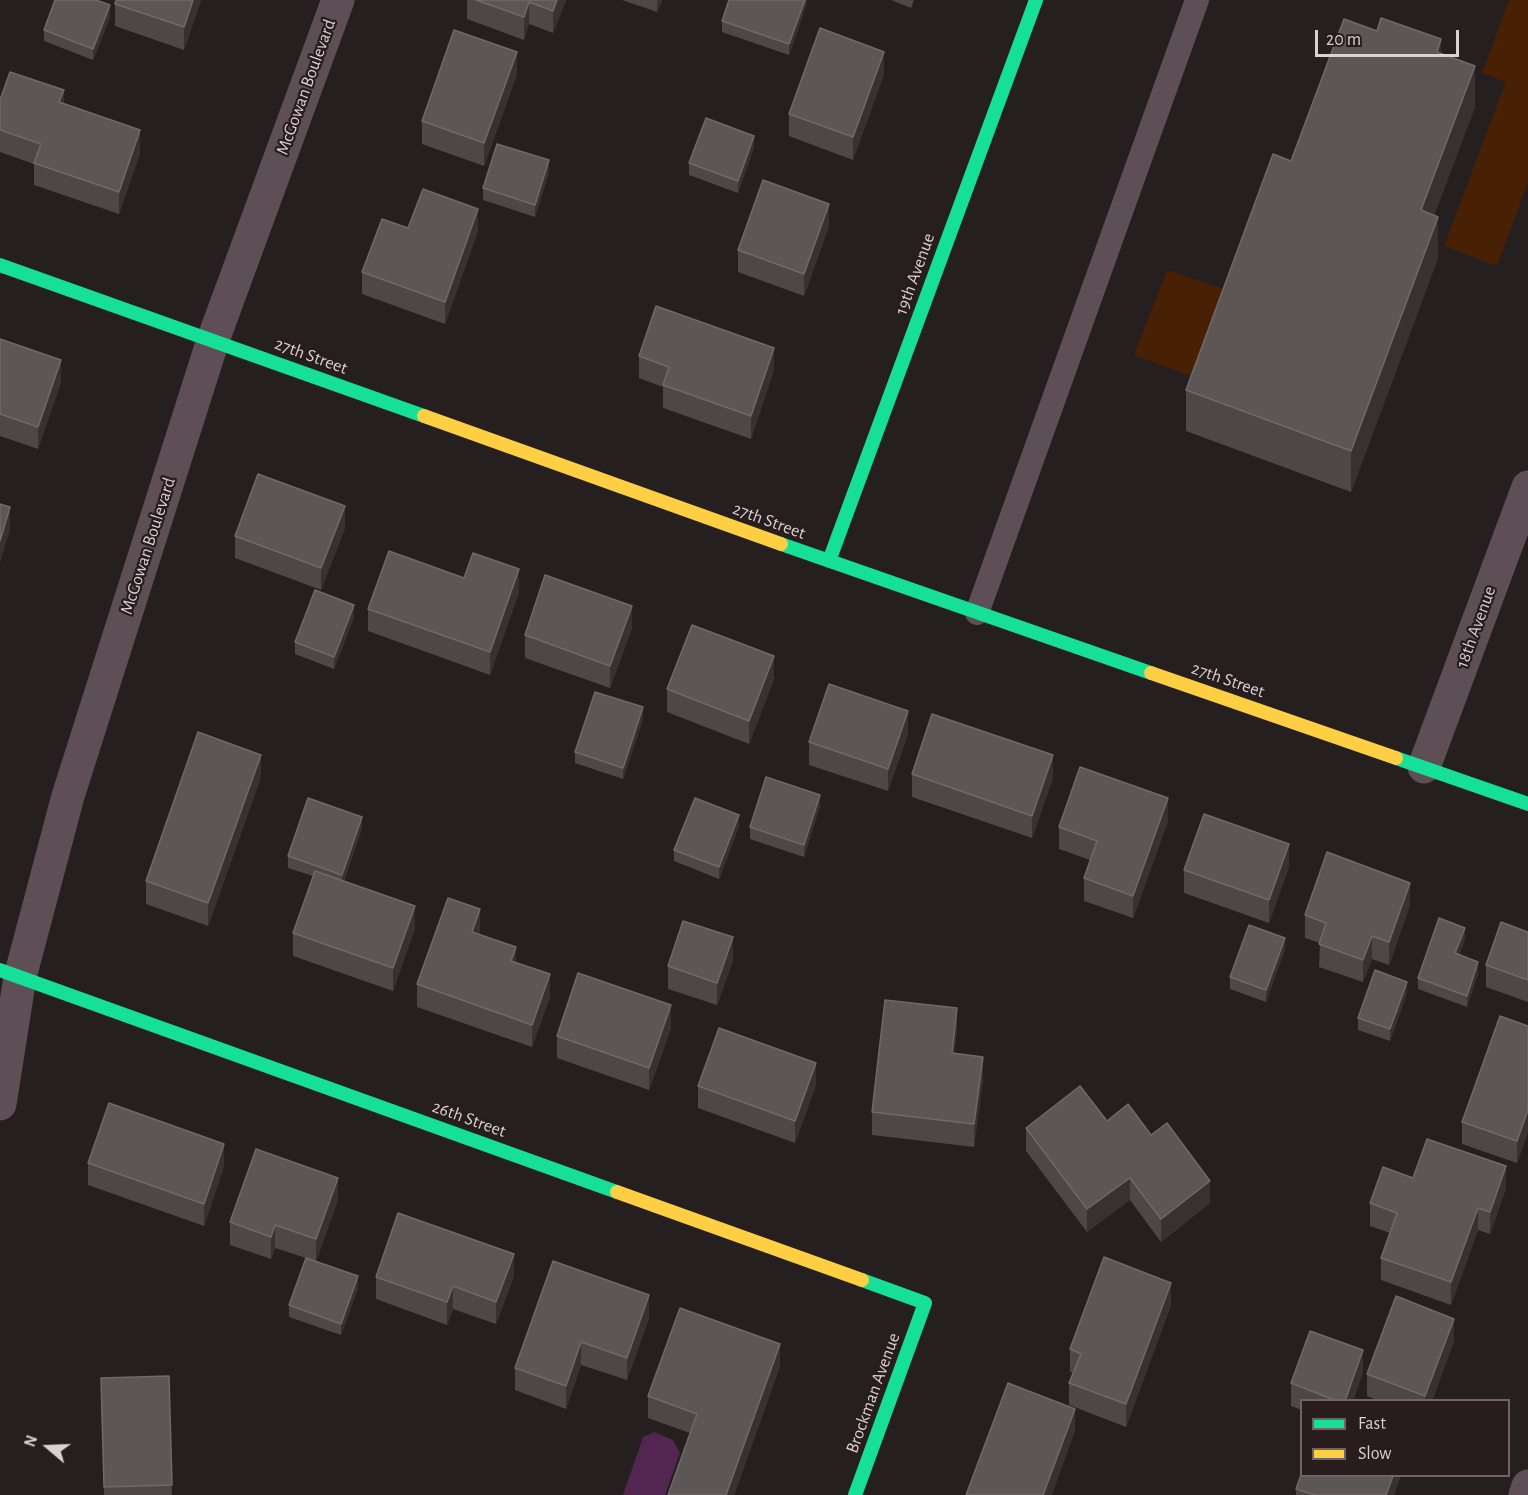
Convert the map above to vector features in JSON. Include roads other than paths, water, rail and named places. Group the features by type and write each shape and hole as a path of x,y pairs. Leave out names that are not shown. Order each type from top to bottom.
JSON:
{"street":[{"name":"McGowan Boulevard","path":"0,1104 10,974 213,340 338,0"},
{"name":"19th Avenue","path":"829,561 1035,0"},
{"name":"27th Street","path":"0,265 829,561 1528,804"},
{"name":"18th Avenue","path":"1424,767 1528,487"},
{"name":"26th Street","path":"10,974 925,1303"},
{"name":"Brockman Avenue","path":"855,1495 925,1303"},
{"path":"1525,1495 1528,1486"}],"lane":[{"path":"977,613 1197,0"}]}
